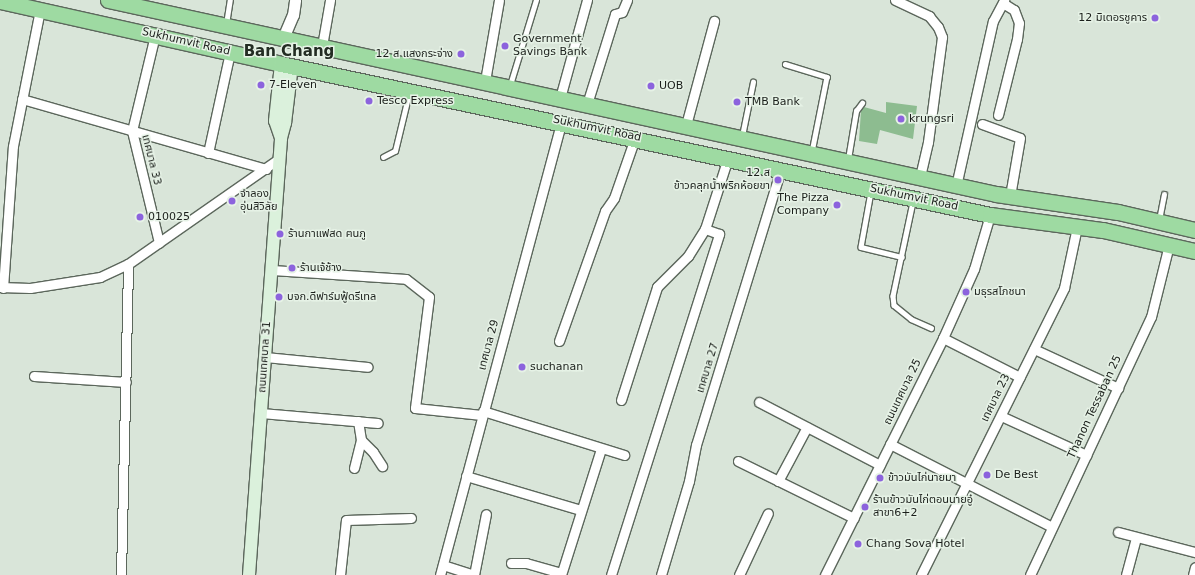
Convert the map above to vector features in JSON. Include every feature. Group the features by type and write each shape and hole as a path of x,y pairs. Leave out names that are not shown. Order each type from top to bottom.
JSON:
{"highway":[{"name":"Sukhumvit Road","path":"108,0 812,152 956,186 1003,195 1118,212 1195,230"},
{"name":"Sukhumvit Road","path":"0,1 230,52 990,215 1077,227 1195,251"},
{"path":"287,64 289,39"},
{"path":"990,215 1003,195"}],"main road":[{"name":"ถนนเทศบาล 31","path":"249,575 280,158 281,138 275,121 287,64"}],"street":[{"path":"289,39 295,0"},
{"path":"322,46 330,0"},
{"path":"485,81 498,0"},
{"path":"560,98 587,0"},
{"path":"587,104 615,14 622,12 627,0"},
{"path":"894,0 929,16 938,27 942,37 928,142 920,177"},
{"path":"956,186 993,21 1003,1 1014,10 1019,23 998,115"},
{"path":"40,10 13,146 1,287 30,288 100,277 128,264 280,158"},
{"path":"686,125 714,21"},
{"name":"เทศบาล 33","path":"155,35 132,131 159,243"},
{"path":"208,153 230,52"},
{"path":"22,99 266,169"},
{"name":"เทศบาล 29","path":"440,575 561,122"},
{"path":"982,124 1020,138 1003,195"},
{"path":"559,341 605,211 614,198 635,138"},
{"path":"621,400 657,287 688,256 705,229 728,158"},
{"name":"เทศบาล 27","path":"661,575 689,481 696,445 781,169"},
{"name":"ถนนเทศบาล 25","path":"825,575 943,338 974,269 990,215"},
{"name":"เทศบาล 23","path":"921,575 1064,288 1077,227"},
{"path":"611,575 719,234 705,229"},
{"name":"Thanon Tessaban 25","path":"1030,575 1151,317 1169,245"},
{"path":"121,575 128,264"},
{"path":"272,270 406,279 429,297 415,408 483,413 624,455"},
{"path":"943,338 1020,377"},
{"path":"1034,349 1118,388"},
{"path":"265,356 368,367"},
{"path":"34,376 126,382"},
{"path":"759,402 880,465"},
{"path":"261,413 378,423"},
{"path":"1001,416 1086,455"},
{"path":"354,468 361,440 358,422"},
{"path":"778,481 807,427"},
{"path":"361,440 373,452 382,466"},
{"path":"890,444 1052,527"},
{"path":"511,563 526,563 561,574 601,449"},
{"path":"738,461 854,518"},
{"path":"466,476 581,510"},
{"path":"739,575 768,513"},
{"path":"443,565 473,575 486,514"},
{"path":"340,575 346,520 411,518"},
{"path":"1118,532 1195,552"},
{"path":"1126,575 1136,537"},
{"path":"1193,575 1195,567"}],"lane":[{"path":"225,25 230,0"},
{"path":"510,87 536,0"},
{"path":"785,64 827,77 812,152"},
{"path":"742,138 753,82"},
{"path":"383,157 395,151 410,90"},
{"path":"847,161 856,111 862,103"},
{"path":"871,189 861,247 902,257"},
{"path":"1158,222 1164,194"},
{"path":"914,198 893,296 894,305 911,319 931,328"}],"building":[{"path":"886,102 917,106 913,139 880,130 877,144 859,141 861,110 864,107 886,113"}],"place":[{"name":"12 มิเตอรชูคาร","path":"1155,18"},
{"name":"Government Savings Bank","path":"505,46"},
{"name":"12 ส แสงกระจ่าง","path":"461,54"},
{"name":"7-Eleven","path":"261,85"},
{"name":"UOB","path":"651,86"},
{"name":"Tesco Express","path":"369,101"},
{"name":"TMB Bank","path":"737,102"},
{"name":"krungsri","path":"901,119"},
{"name":"12 ส ข้าวคลุกน้ำพริกห้อยขา","path":"778,180"},
{"name":"จำลอง อุ่นสิวิลัย","path":"232,201"},
{"name":"The Pizza Company","path":"837,205"},
{"name":"010025","path":"140,217"},
{"name":"ร้านกาแฟสด ฅนภู","path":"280,234"},
{"name":"ร้านเจ้ช้าง","path":"292,268"},
{"name":"มธุรสโภชนา","path":"966,292"},
{"name":"บจก.ดีฟาร์มฟู้ดรีเทล","path":"279,297"},
{"name":"suchanan","path":"522,367"},
{"name":"De Best","path":"987,475"},
{"name":"ข้าวมันไก่นายมา","path":"880,478"},
{"name":"ร้านข้าวมันไก่ตอนนายอู๋ สาขา6+2","path":"865,507"},
{"name":"Chang Sova Hotel","path":"858,544"}],"district":[{"name":"Ban Chang","path":"289,52"}]}
